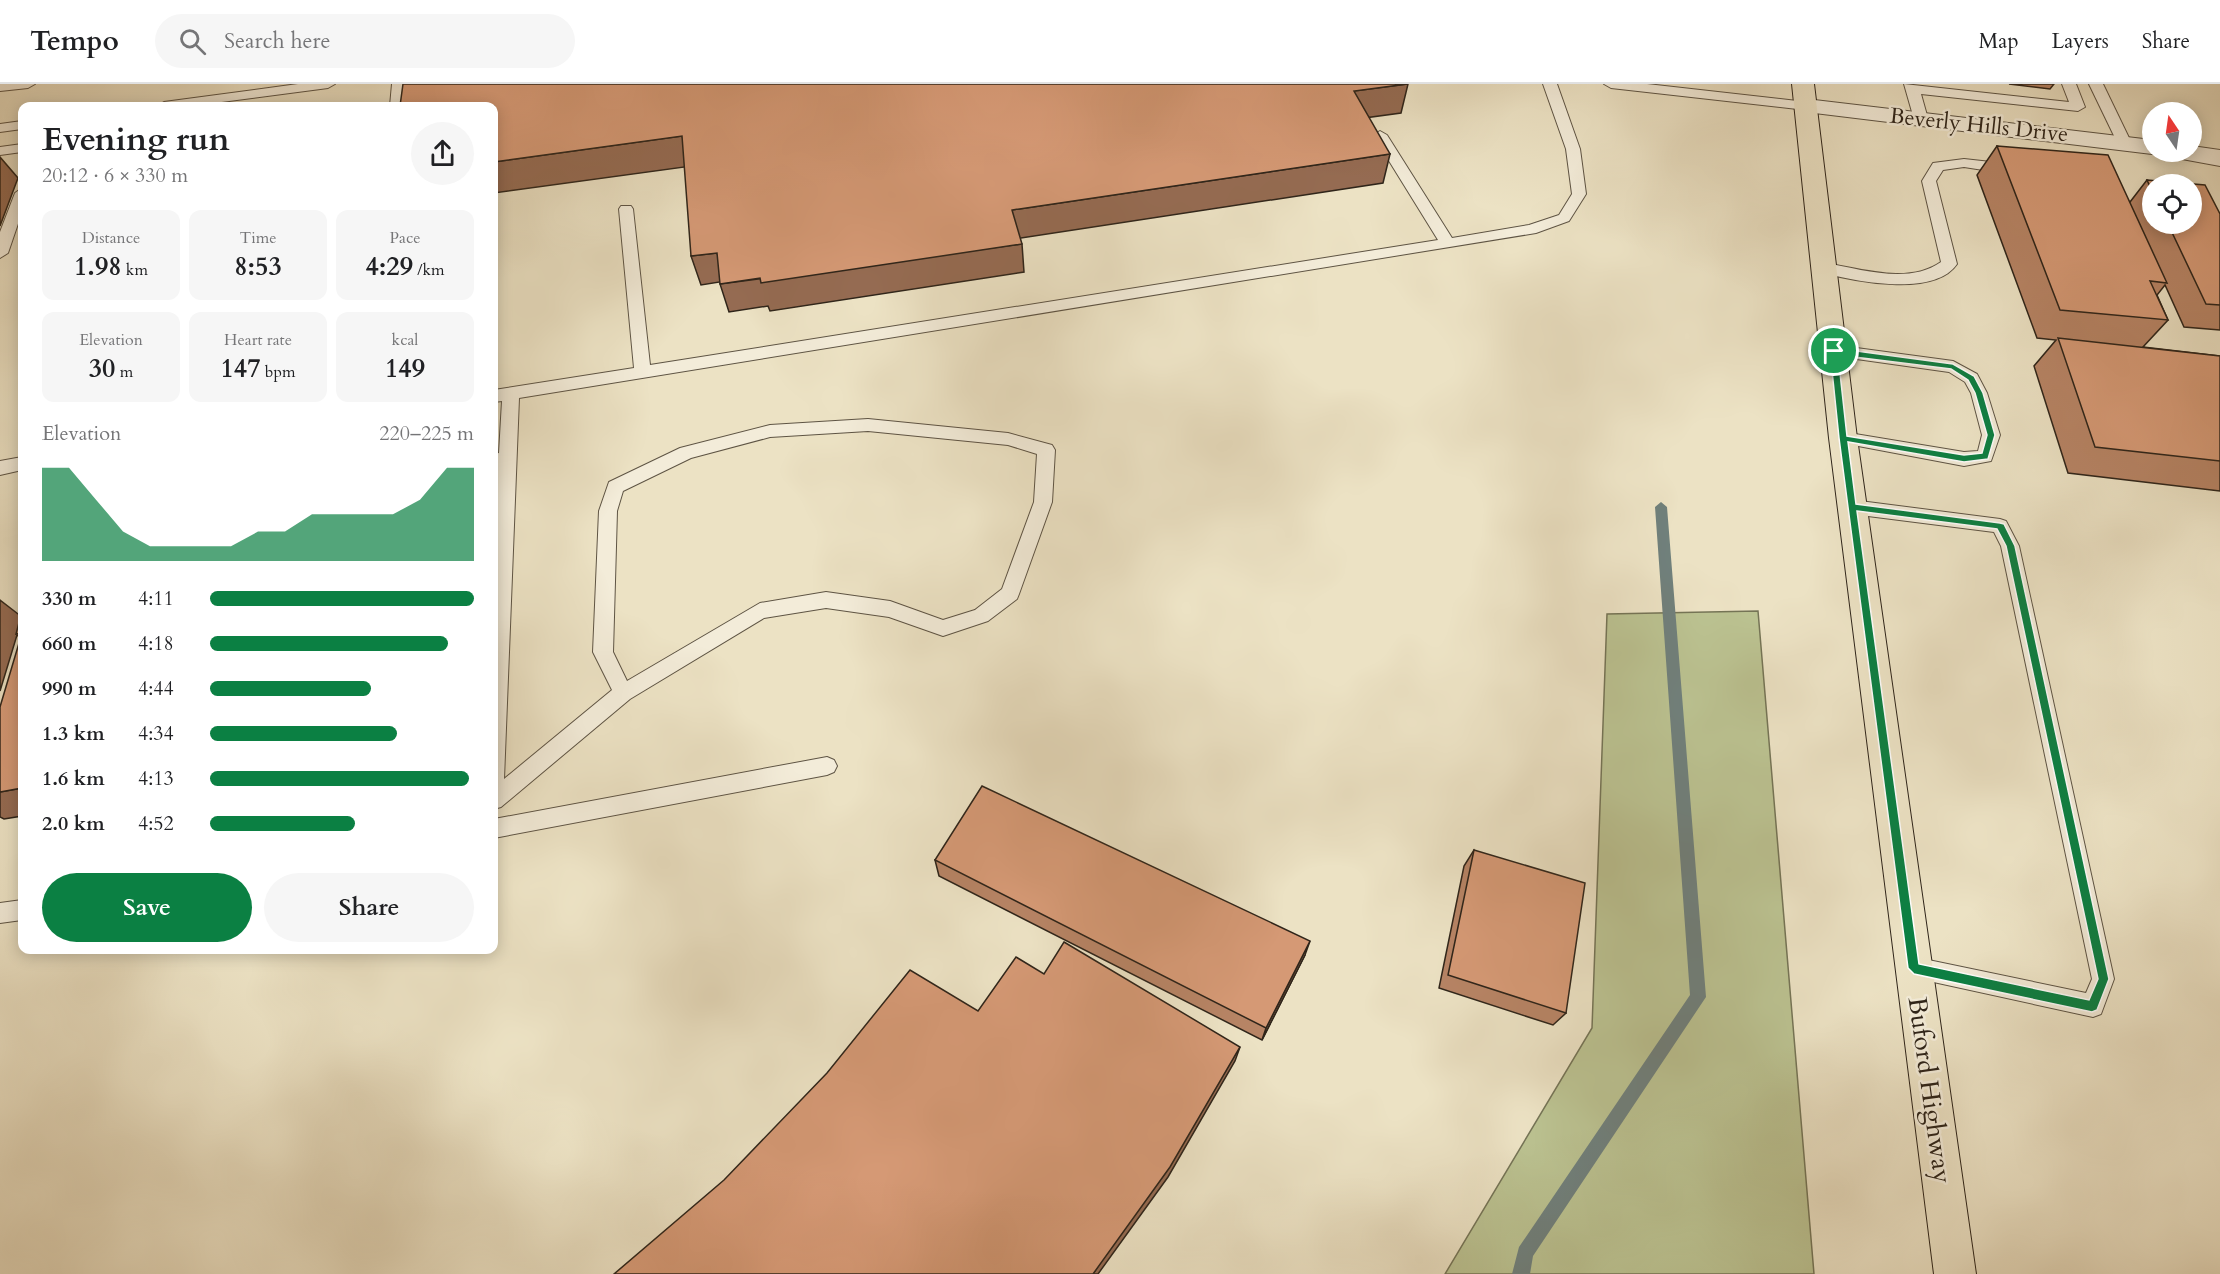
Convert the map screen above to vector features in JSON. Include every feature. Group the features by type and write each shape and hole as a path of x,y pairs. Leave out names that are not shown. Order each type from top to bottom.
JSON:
{"main road":[{"name":"Buford Highway","path":"1804,95 1843,438 1955,1274"}],"street":[{"name":"Beverly Hills Drive","path":"1804,95 1921,119 2081,145 2124,142 2142,145"},
{"path":"2202,155 2220,158"}],"lane":[{"path":"0,87 28,84"},
{"path":"194,102 328,84"},
{"path":"397,102 399,84"},
{"path":"498,567 502,394 1531,230 1564,218 1579,194 1573,149 1550,84"},
{"path":"1611,84 1804,95"},
{"path":"1921,119 1912,86 2078,107 2069,84"},
{"path":"2096,84 2124,142"},
{"path":"0,128 18,126"},
{"path":"1380,135 1448,244"},
{"path":"0,151 18,149"},
{"path":"1825,268 1898,280 1933,275 1949,264 1929,181 1938,166 1964,163 2021,171"},
{"path":"0,253 18,205"},
{"path":"626,209 643,372"},
{"path":"1834,351 1953,367 1971,378 1979,393 1991,435 1985,456 1964,459 1843,438"},
{"path":"498,797 623,693 760,611 826,600 890,609 943,628 981,616 1010,594 1043,502 1046,450 1008,439 868,425 770,431 686,453 615,487 608,511 603,652 623,693"},
{"path":"0,468 18,465"},
{"path":"1852,507 2000,526 2010,546 2103,979 2092,1006 1914,968"},
{"path":"498,828 827,766"},
{"path":"0,914 18,911"}],"green space":[{"path":"1758,611 1814,1274 1445,1274 1592,1028 1607,614"}],"building":[{"path":"403,84 1407,84 1354,91 1390,154 1012,210 1022,244 761,283 760,278 720,284 717,253 691,256 682,136 498,161 498,102 401,102"},
{"path":"1997,146 2108,155 2142,229 2142,234 2144,234 2167,283 2150,281 2168,320 2060,310"},
{"path":"2202,185 2205,185 2220,214 2220,305 2206,304 2173,234 2202,234"},
{"path":"2058,338 2220,356 2220,461 2095,447"},
{"path":"18,646 18,789 0,792 0,707"},
{"path":"982,786 1310,941 1266,1028 935,860"},
{"path":"1474,850 1585,883 1566,1013 1448,975"},
{"path":"1064,942 1240,1047 1170,1167 1093,1274 614,1274 724,1180 827,1073 910,970 978,1011 1016,957 1044,974"}],"waterway":[{"path":"1521,1274 1525,1253 1698,997 1661,507"}],"route":[{"path":"1834,351 1843,438 1852,507 1914,968 2092,1006 2103,979 2010,546 2000,526 1852,507 1843,438 1964,459 1985,456 1991,435 1979,393 1971,378 1953,367 1834,351"}]}
